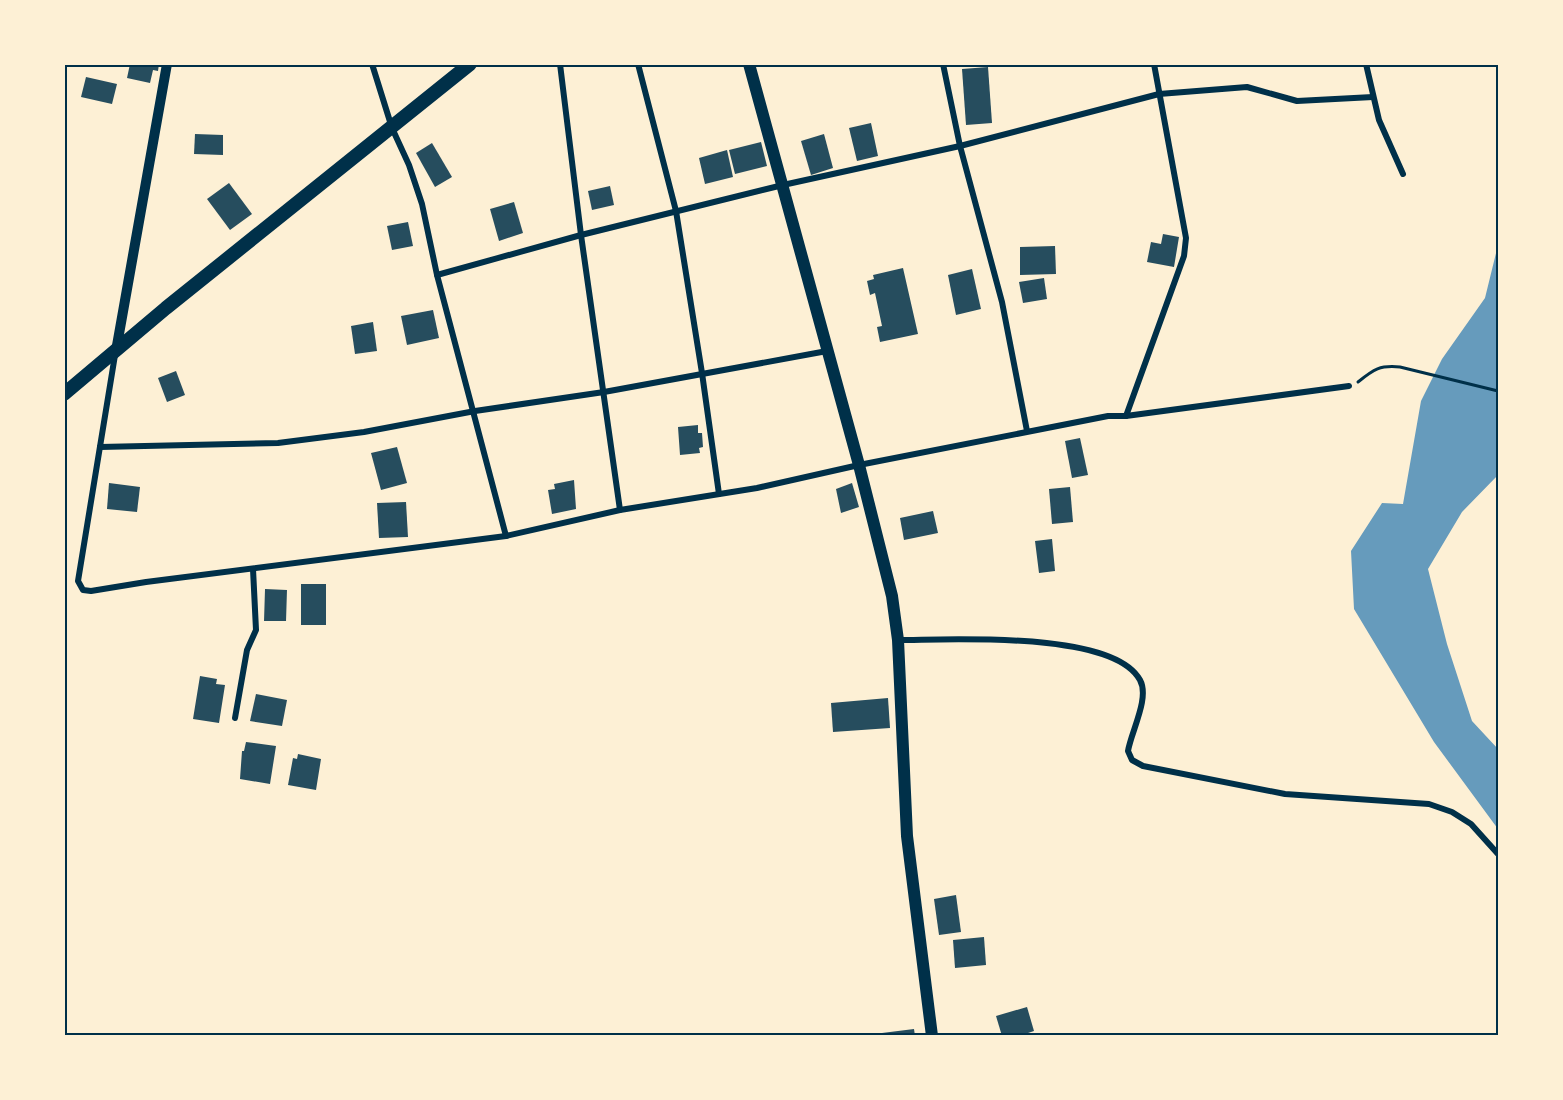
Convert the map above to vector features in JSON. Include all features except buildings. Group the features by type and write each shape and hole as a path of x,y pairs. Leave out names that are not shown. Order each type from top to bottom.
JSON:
{"main road":[{"path":"64,394 470,64"},
{"path":"749,64 859,465 892,596 898,640 907,836 932,1035"}],"street":[{"path":"167,64 78,582 83,590 91,591 506,536 620,510 758,488 859,465 1108,416 1126,416 1349,386"},
{"path":"372,64 392,128 409,165 422,204 437,275 475,411 506,536"},
{"path":"560,64 581,234 620,510"},
{"path":"638,64 676,211 719,494"},
{"path":"943,64 960,146 1002,302 1028,431"},
{"path":"1126,416 1184,256 1186,237 1154,64"},
{"path":"1366,64 1379,120 1403,174"},
{"path":"437,275 581,234 783,185 960,146 1158,94 1247,87 1297,101 1373,97"},
{"path":"100,447 278,443 364,432 475,411 604,392 828,351"},
{"path":"236,718 247,650 256,630 253,569"},
{"path":"898,640 1050,642 1090,649 1121,661 1131,668 1142,681 1142,704 1128,751 1132,760 1143,766 1286,794 1430,804 1452,812 1471,824 1498,854"}],"path":[{"path":"1349,386 1358,383 1373,370 1385,366 1400,367 1498,391"}],"water":[{"path":"1498,245 1498,475 1462,512 1428,569 1447,644 1472,721 1498,749 1498,829 1434,742 1354,609 1351,551 1382,503 1403,504 1421,401 1442,359 1485,298"}]}
